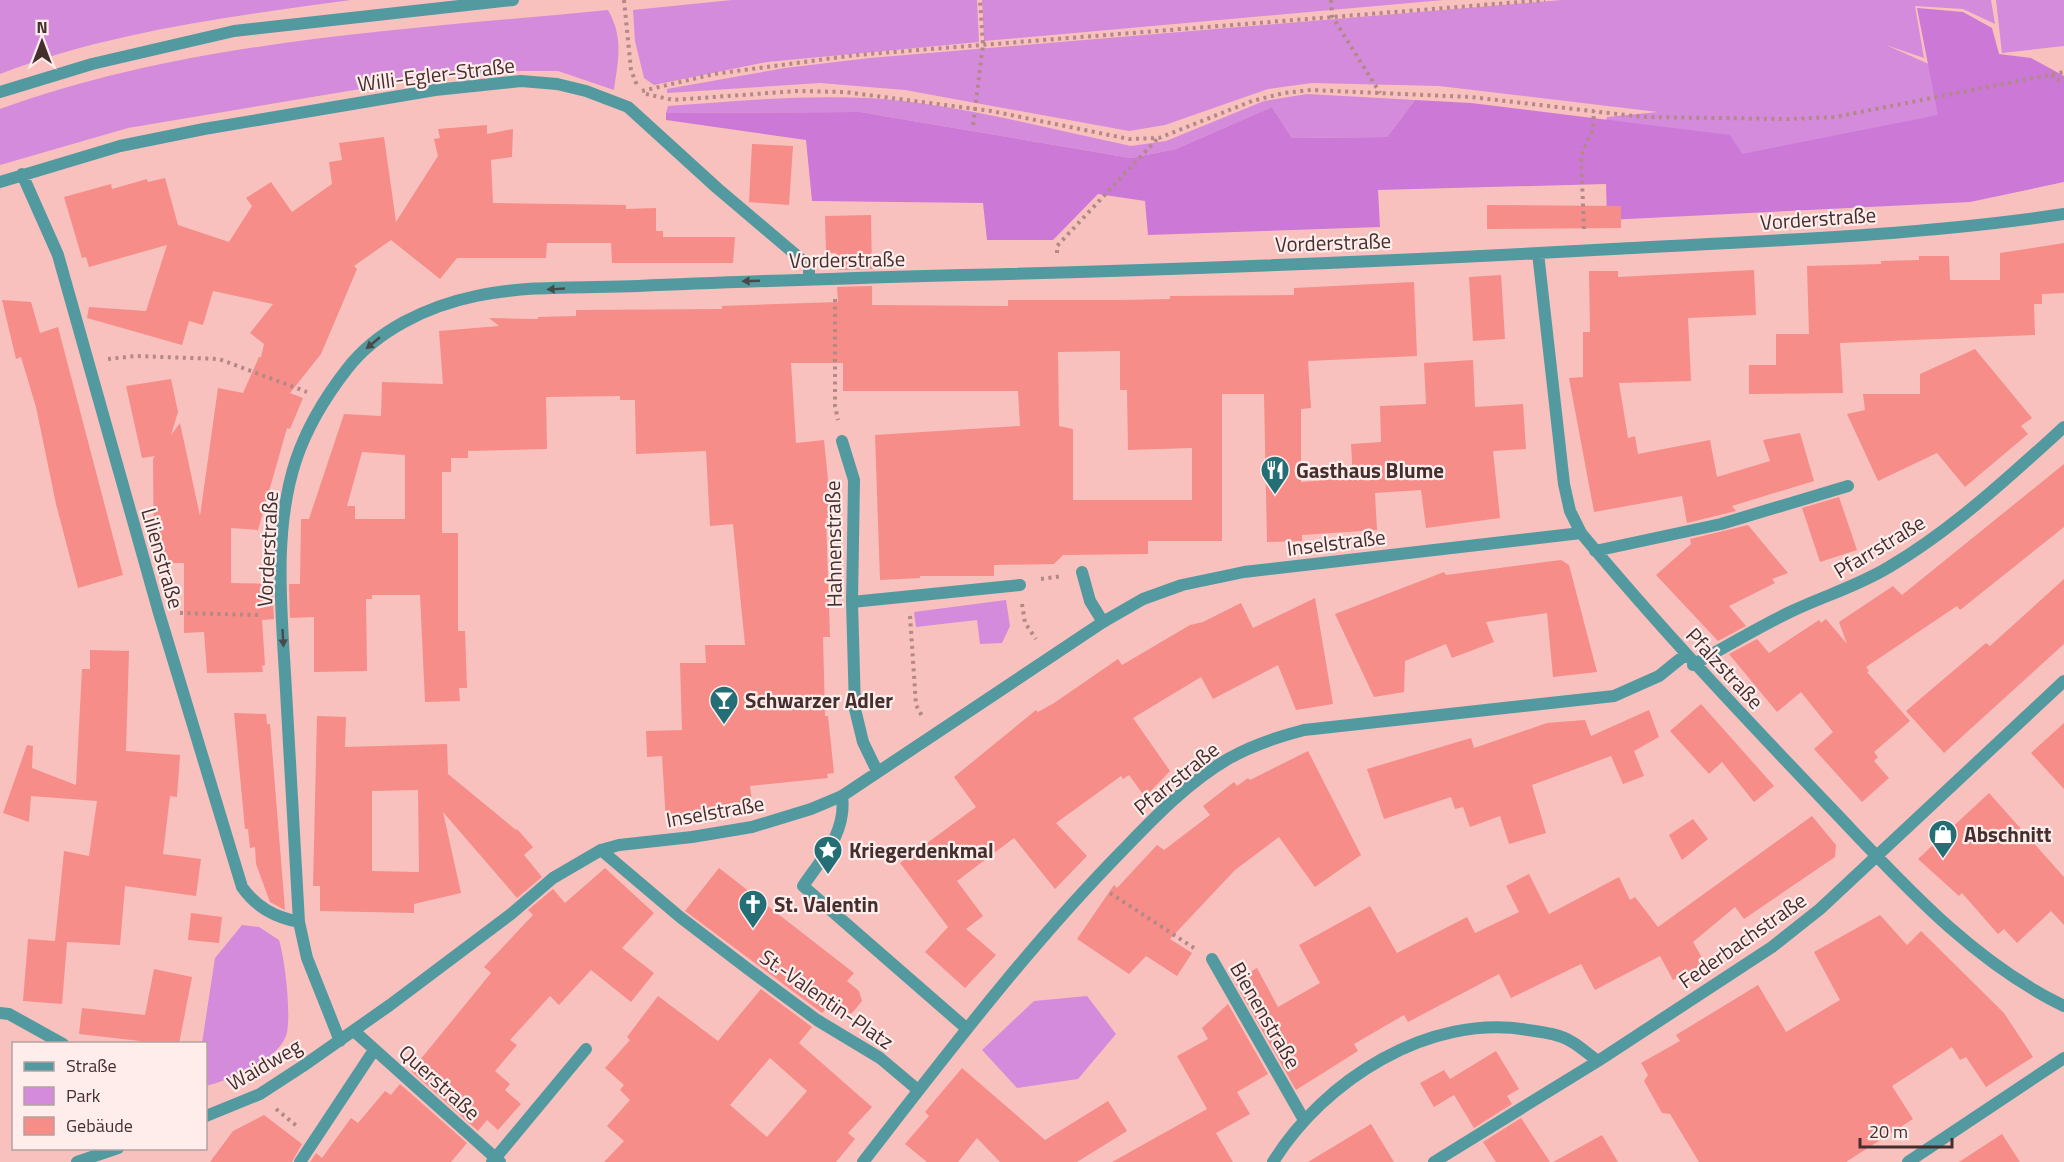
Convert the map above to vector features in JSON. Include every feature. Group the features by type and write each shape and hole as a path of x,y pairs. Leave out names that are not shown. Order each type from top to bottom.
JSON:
{"street":[{"path":"0,92 92,64 234,31 513,0"},
{"name":"Willi-Egler-Straße","path":"0,182 120,146 204,129 435,90 521,81 557,84 586,91 628,107 636,113 717,188 809,266 809,279"},
{"name":"Lilienstraße","path":"22,174 58,255 86,362 159,613 242,887 253,902 268,912 299,922"},
{"name":"Vorderstraße","path":"340,1041 307,958 299,922 282,615 282,540 286,500 295,462 308,430 350,365 375,341 408,319 479,295 559,289 809,279 1057,273 1538,253 1848,237 1999,224 2064,214"},
{"name":"Pfalzstraße","path":"1538,253 1564,484 1570,511 1581,533 1689,660 1945,925 1983,957 2025,986 2064,1006"},
{"name":"Pfarrstraße","path":"863,1162 966,1029 1092,881 1146,826 1204,775 1226,760 1274,737 1304,730 1614,696 1791,611 1842,592 1890,567 1973,506 2064,427"},
{"name":"Hahnenstraße","path":"842,441 854,480 852,602 855,709 863,742 877,771"},
{"path":"1595,550 1721,524 1848,486"},
{"name":"Inselstraße","path":"340,1041 511,914 553,878 601,850 620,845 752,827 811,809 842,796 1103,622 1143,599 1182,585 1244,572 1581,533"},
{"path":"1082,572 1090,601 1103,622"},
{"path":"852,602 1020,585"},
{"name":"Federbachstraße","path":"1434,1162 1598,1061 1772,947 1820,909 2064,681"},
{"path":"842,796 844,811 837,835 803,886 966,1029"},
{"name":"St.-Valentin-Platz","path":"601,850 680,917 748,969 817,1020 880,1058 918,1090"},
{"name":"Bienenstraße","path":"1212,960 1304,1120"},
{"path":"0,1013 9,1014 59,1042"},
{"path":"1273,1162 1304,1120 1348,1081 1385,1059 1427,1040 1461,1032 1500,1028 1547,1033 1571,1041 1598,1061"},
{"name":"Querstraße","path":"354,1030 496,1161"},
{"name":"Waidweg","path":"207,1116 260,1094 340,1041"},
{"path":"496,1161 586,1049"},
{"path":"300,1162 374,1050"},
{"path":"1908,1162 2064,1058"},
{"path":"77,1162 115,1150"}],"path":[{"path":"624,0 631,70 639,92"},
{"path":"973,125 983,45 980,0"},
{"path":"1331,0 1332,16 1380,93"},
{"path":"639,92 714,74 768,66 983,45 1545,0"},
{"path":"639,92 672,100 797,92 845,92 975,109 1130,139 1159,138 1252,101 1284,93 1311,90 1471,96 1643,117 1791,119 1835,117 2064,72"},
{"path":"2051,75 2064,83"},
{"path":"1584,229 1581,156 1593,129 1594,111"},
{"path":"1057,273 1057,246 1159,138"},
{"path":"835,279 835,406 842,441"},
{"path":"86,362 136,356 219,359 283,381"},
{"path":"1020,585 1082,572"},
{"path":"1022,599 1025,623 1036,639"},
{"path":"159,613 282,615"},
{"path":"911,627 916,705 922,716"},
{"name":"Bienenstraße","path":"1092,881 1212,960"},
{"path":"260,1094 314,1141"}],"green space":[{"path":"0,0 351,0 218,19 129,36 42,59 0,74"},
{"path":"732,0 977,0 979,42 767,62 654,85 644,78 635,41 633,10"},
{"path":"982,0 1443,0 984,41"},
{"path":"1562,0 1991,0 1995,24 1963,9 1915,6 1924,58 1886,45 1931,65 1939,82 1938,141 1837,167 1601,141 1607,117 1658,112 1439,86 1312,83 1268,89 1165,125 1129,131 905,90 820,83 667,93 667,89 785,68 870,58"},
{"path":"1996,0 2064,0 2064,46 2002,53"},
{"path":"608,10 618,40 614,90 558,71 504,71 402,82 128,128 0,165 0,109 73,85 224,52 301,41"},
{"path":"1307,94 1415,100 1387,137 1292,138 1272,107 1176,149 1131,158 860,112 666,113 668,106 718,102 792,98 867,98 967,111 1131,146 1166,141 1264,101"},
{"path":"1006,600 1010,626 1002,643 980,644 977,620 916,627 914,612"},
{"path":"242,925 259,927 279,940 287,988 288,1027 280,1046 262,1062 239,1074 207,1086 207,1042 202,1042 215,958"},
{"path":"1087,996 1116,1034 1078,1079 1017,1088 982,1050 1034,1001"}],"shaded area":[{"path":"1917,8 1963,12 1992,28 1999,54 2031,58 2064,76 2064,182 1970,202 1607,220 1606,184 1378,190 1380,227 1148,235 1145,201 1098,194 1053,240 987,240 983,203 812,201 806,140 666,120 666,113 860,112 1131,158 1176,149 1272,107 1292,138 1387,137 1415,100 1471,103 1730,135 1742,154 1938,115"}],"building":[{"path":"487,125 487,134 513,129 512,157 491,160 493,203 626,205 626,209 656,208 656,231 663,231 663,237 735,237 733,263 612,263 611,243 547,243 546,258 457,258 440,279 391,240 354,266 357,269 321,354 290,393 303,398 290,429 287,428 258,530 231,528 231,583 272,584 274,619 262,620 265,665 262,666 263,672 207,673 204,632 184,633 184,563 154,563 153,459 155,456 142,458 126,386 171,379 178,412 171,435 180,423 200,516 218,388 243,393 261,357 264,344 250,333 273,304 213,291 203,325 189,321 182,345 87,318 89,307 146,311 167,245 89,267 86,257 82,258 64,197 111,184 112,189 147,179 148,182 165,178 178,225 229,242 252,206 246,198 271,182 292,212 332,184 329,162 342,160 339,143 384,137 396,222 438,156 434,139 440,138 438,129"},
{"path":"752,144 793,146 789,205 749,202"},
{"path":"1487,205 1621,206 1621,228 1487,229"},
{"path":"871,215 872,269 837,270 836,253 826,253 825,216"},
{"path":"2064,243 2064,293 2042,294 2042,304 2034,304 2035,335 1840,343 1843,393 1749,394 1749,365 1776,365 1776,334 1809,334 1807,266 1881,264 1881,261 1919,260 1919,256 1949,256 1950,280 2000,280 2000,253"},
{"path":"1754,270 1756,315 1688,318 1691,381 1619,383 1628,438 1635,436 1638,454 1710,440 1717,477 1770,461 1763,440 1800,433 1814,481 1732,506 1736,511 1687,523 1682,496 1594,512 1569,378 1583,377 1583,332 1590,332 1589,271 1618,271 1618,277"},
{"path":"1501,275 1505,339 1473,341 1469,277"},
{"path":"1414,282 1417,356 1308,361 1311,408 1301,409 1301,482 1353,478 1351,444 1381,442 1380,406 1426,404 1424,363 1473,360 1475,407 1523,404 1526,449 1493,451 1500,518 1426,528 1421,490 1375,493 1377,530 1302,535 1302,541 1267,542 1264,394 1222,394 1222,541 1148,541 1148,554 1063,555 1054,564 994,565 994,576 920,576 920,578 880,580 875,435 1020,426 1018,391 843,391 843,363 791,363 796,443 824,440 831,510 830,518 826,518 830,637 823,637 825,716 828,716 834,773 827,774 828,778 750,786 752,801 707,817 666,822 662,756 647,757 646,731 682,730 680,663 706,663 705,645 745,645 733,524 710,526 706,451 636,454 635,400 620,400 620,396 546,397 547,449 468,451 468,458 451,458 451,472 442,472 442,533 458,533 458,631 465,631 467,688 459,688 460,701 425,702 420,595 372,595 372,599 366,599 367,671 314,672 314,617 290,618 289,584 300,584 301,519 309,519 344,414 381,416 382,382 443,384 439,331 499,326 489,318 538,319 538,317 576,316 576,310 722,309 722,306 838,302 837,287 872,286 872,305 1008,306 1008,300 1119,300 1170,299 1170,296 1294,295 1294,288","holes":["1120,351 1120,390 1127,390 1128,450 1192,448 1192,500 1073,500 1073,429 1059,426 1058,352","362,452 405,455 405,519 355,519 355,506 347,506"]},
{"path":"2,300 31,302 40,333 58,327 123,575 78,588 56,504 36,407 21,357 16,359"},
{"path":"1975,349 2032,418 2021,426 2028,434 1965,487 1937,453 1878,481 1847,414 1865,410 1863,394 1920,394 1920,374"},
{"path":"2064,464 2064,527 1960,610 1957,606 1866,667 1869,671 1867,672 1910,721 1874,752 1878,757 1874,761 1889,778 1862,802 1814,749 1833,732 1801,692 1777,712 1729,654 1757,639 1769,653 1819,620 1821,623 1826,619 1847,644 1839,622 1893,586 1902,595"},
{"path":"1839,497 1857,550 1820,562 1802,508"},
{"path":"1748,525 1788,573 1772,579 1775,583 1729,606 1746,626 1718,641 1656,575 1691,544 1690,539"},
{"path":"1561,560 1569,565 1597,672 1553,677 1547,613 1486,622 1494,642 1452,658 1446,644 1405,661 1404,692 1374,697 1335,614 1444,572 1446,575"},
{"path":"2064,579 2064,644 1944,753 1906,711 1986,643 1990,646"},
{"path":"1315,598 1333,704 1296,710 1278,665 1213,699 1201,677 1133,718 1170,771 1145,797 1129,775 1123,779 1121,776 1056,823 1087,856 1055,889 1014,838 957,881 983,916 966,929 996,955 965,988 925,952 948,927 900,863 976,807 954,777 1036,710 1038,712 1054,703 1118,659 1122,665 1190,625 1203,622 1241,603 1253,628"},
{"path":"90,650 129,651 126,751 180,755 177,797 170,796 163,854 201,859 196,896 125,886 120,945 67,942 62,1004 23,1001 28,939 55,941 64,851 89,856 97,801 31,796 29,822 3,813 27,745 33,746 32,768 76,785 82,669 90,669"},
{"path":"1701,704 1774,786 1754,802 1722,762 1709,774 1670,731"},
{"path":"1649,710 1659,737 1634,751 1644,776 1623,784 1611,756 1532,785 1546,833 1509,844 1500,816 1470,827 1463,807 1455,809 1451,797 1384,819 1367,769 1471,738 1474,748 1547,723 1585,720 1591,736"},
{"path":"234,713 266,714 267,724 270,724 285,910 270,902 256,864 255,847 250,848 248,829 245,829"},
{"path":"317,716 346,717 345,747 447,744 448,774 517,829 533,847 524,855 542,877 517,898 443,812 461,893 414,904 414,913 320,911 320,886 313,886","holes":["418,790 419,872 372,871 372,791"]},
{"path":"2064,723 2064,789 2031,753"},
{"path":"1308,751 1361,855 1315,887 1279,837 1235,870 1170,939 1192,953 1177,976 1146,956 1129,974 1077,939 1114,885 1117,888 1157,845 1164,850 1210,815 1203,806 1234,782 1237,786 1248,778 1250,780"},
{"path":"1989,793 2064,877 2064,925 2051,911 2017,943 2004,929 1998,934 1962,893 1959,896 1918,859"},
{"path":"1812,816 1836,845 1835,857 1744,919 1735,907 1693,942 1705,963 1673,980 1660,956 1595,990 1581,964 1511,998 1499,974 1408,1022 1404,1015 1354,1044 1358,1051 1296,1090 1234,981 1257,968 1278,1007 1320,983 1299,945 1370,906 1397,953 1467,917 1475,933 1519,912 1506,886 1529,874 1549,914 1619,877 1630,900 1635,897 1658,927"},
{"path":"1693,819 1708,839 1682,860 1669,835"},
{"path":"605,868 654,913 622,948 654,973 631,1002 591,970 559,1005 550,996 510,1040 517,1045 495,1071 510,1084 505,1090 521,1104 498,1130 487,1120 478,1131 411,1071 491,973 484,967 533,915 528,910 553,889 565,903"},
{"name":"St. Valentin","path":"719,868 854,973 847,981 859,991 862,1001 852,1013 841,1015 829,1006 822,1013 685,911"},
{"path":"191,913 222,917 219,943 188,940"},
{"path":"1880,915 1907,945 1921,931 2004,1013 2033,1057 1986,1087 1966,1057 1960,1060 1952,1047 1892,1086 1913,1119 1846,1162 1699,1162 1670,1114 1662,1113 1644,1081 1648,1075 1641,1063 1680,1041 1676,1035 1758,985 1786,1032 1840,1000 1814,952"},
{"path":"154,969 192,977 179,1042 140,1042 79,1034 82,1008 145,1015"},
{"path":"761,989 812,1027 799,1043 872,1107 848,1133 855,1139 836,1162 604,1162 624,1141 607,1126 630,1100 620,1090 624,1085 605,1068 630,1040 627,1037 658,996 718,1041","holes":["770,1058 807,1091 767,1137 730,1105"]},
{"path":"1228,1004 1268,1074 1237,1092 1250,1114 1216,1133 1233,1162 1112,1162 1207,1109 1177,1056 1208,1039 1202,1028"},
{"path":"1496,1051 1519,1089 1507,1096 1512,1104 1474,1128 1454,1095 1434,1107 1420,1083 1444,1070 1450,1079"},
{"path":"962,1068 1045,1140 1108,1101 1127,1131 1077,1162 1000,1162 977,1138 958,1162 927,1162 905,1144 929,1116 925,1112"},
{"path":"400,1084 467,1143 451,1162 310,1162 316,1153 322,1158 351,1118 358,1123 385,1091 391,1095"},
{"path":"264,1115 302,1144 292,1162 210,1162 233,1131"},
{"path":"1521,1118 1550,1162 1496,1162 1483,1142"},
{"path":"1371,1124 1394,1162 1308,1162"},
{"path":"2002,1134 2020,1162 1959,1162"},
{"path":"1602,1135 1618,1162 1553,1162"}],"place":[{"name":"Gasthaus Blume","path":"1275,496"},
{"name":"Schwarzer Adler","path":"724,726"},
{"name":"Abschnitt","path":"1943,860"},
{"name":"Kriegerdenkmal","path":"828,876"},
{"name":"St. Valentin","path":"753,930"}]}
